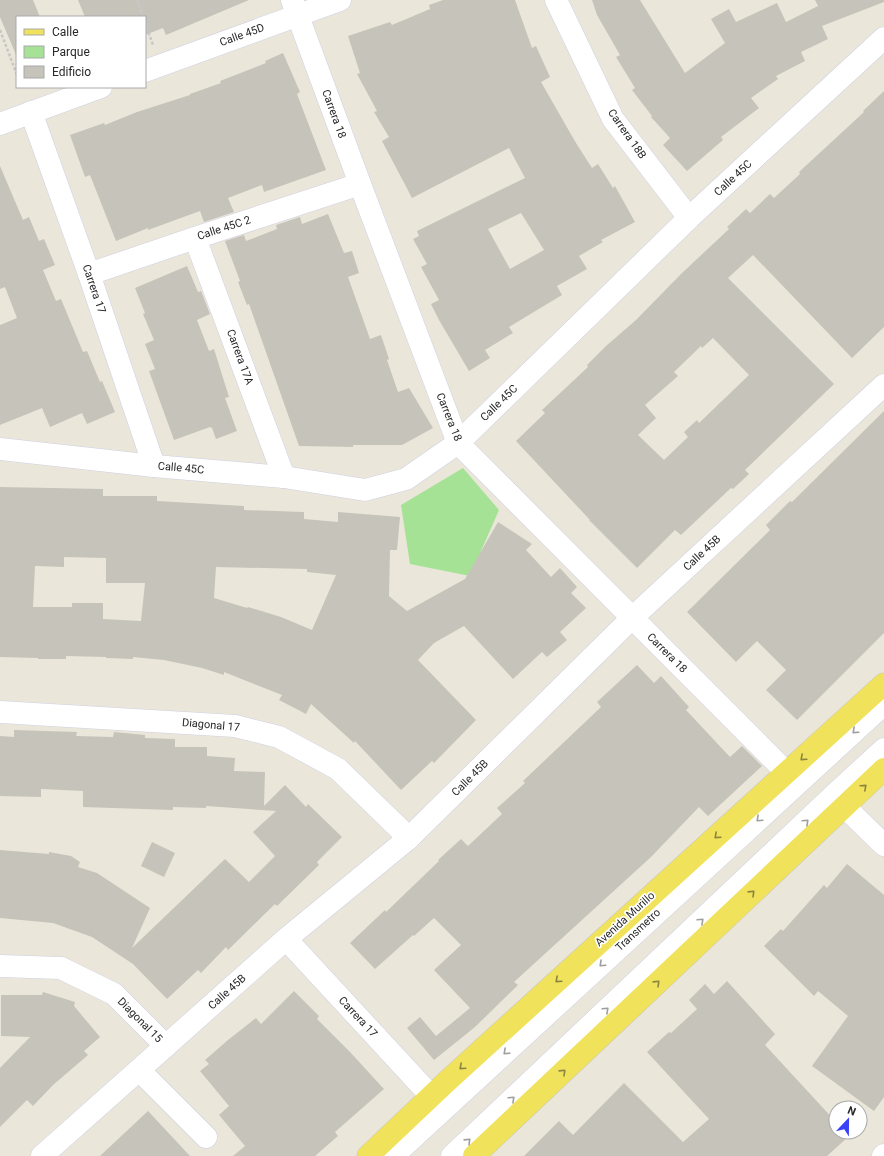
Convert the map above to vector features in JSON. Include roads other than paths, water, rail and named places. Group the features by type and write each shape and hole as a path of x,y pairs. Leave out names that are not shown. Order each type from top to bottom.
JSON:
{"main road":[{"name":"Avenida Murillo","path":"368,1156 431,1096 884,684"},
{"path":"483,1153 884,769"}],"street":[{"name":"Calle 45D","path":"146,71 295,7 340,0"},
{"name":"Carrera 18B","path":"556,0 614,119 689,218"},
{"name":"Carrera 18","path":"295,7 458,443 787,772"},
{"name":"Calle 45C","path":"0,449 154,466 284,477 365,490 406,479 458,443 689,218 884,38"},
{"path":"0,124 98,88"},
{"name":"Carrera 17","path":"31,112 90,274 154,466"},
{"name":"Calle 45C 2","path":"90,274 360,184"},
{"name":"Carrera 17A","path":"195,238 284,477"},
{"name":"Calle 45B","path":"42,1156 286,939 409,838 632,618 884,385"},
{"name":"Transmetro","path":"393,1156 884,704"},
{"name":"Diagonal 17","path":"0,712 235,726 279,737 338,769 409,838"},
{"path":"452,1156 884,749"},
{"path":"844,806 884,845"},
{"name":"Carrera 17","path":"286,939 431,1096"},
{"name":"Diagonal 15","path":"0,966 61,968 114,994 166,1046"},
{"path":"139,1070 206,1137"}]}
